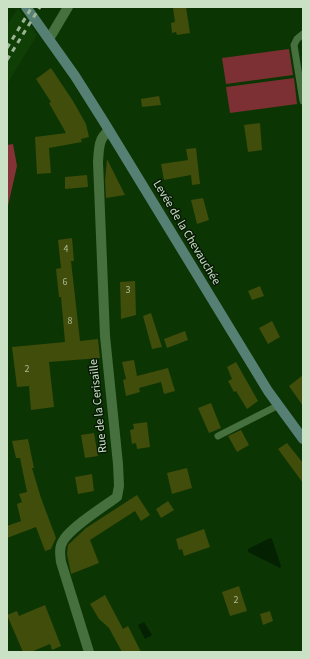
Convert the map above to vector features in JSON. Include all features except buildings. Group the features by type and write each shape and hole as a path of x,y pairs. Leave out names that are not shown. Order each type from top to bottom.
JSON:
{"street":[{"name":"Levée de la Chevauchée","path":"26,7 74,76 109,131 268,391 303,439"},
{"path":"49,39 68,7"},
{"name":"Rue de la Cerisaille","path":"89,652 61,562 60,550 63,540 71,532 117,497 118,464 102,303 98,162 101,139 103,135 109,131"}],"lane":[{"path":"303,34 297,39 294,45 303,101"},
{"path":"218,436 278,406"}],"shaded area":[{"path":"18,8 37,35 7,84 7,25"},
{"path":"289,49 293,75 226,84 222,58"},
{"path":"294,78 297,104 230,113 226,87"},
{"path":"13,144 17,166 7,210 7,145"},
{"path":"270,538 272,539 281,566 280,568 248,552 248,549"},
{"path":"144,622 152,635 145,639 138,625"}],"railway":[{"path":"7,48 32,7"},
{"path":"7,60 40,7"}]}
